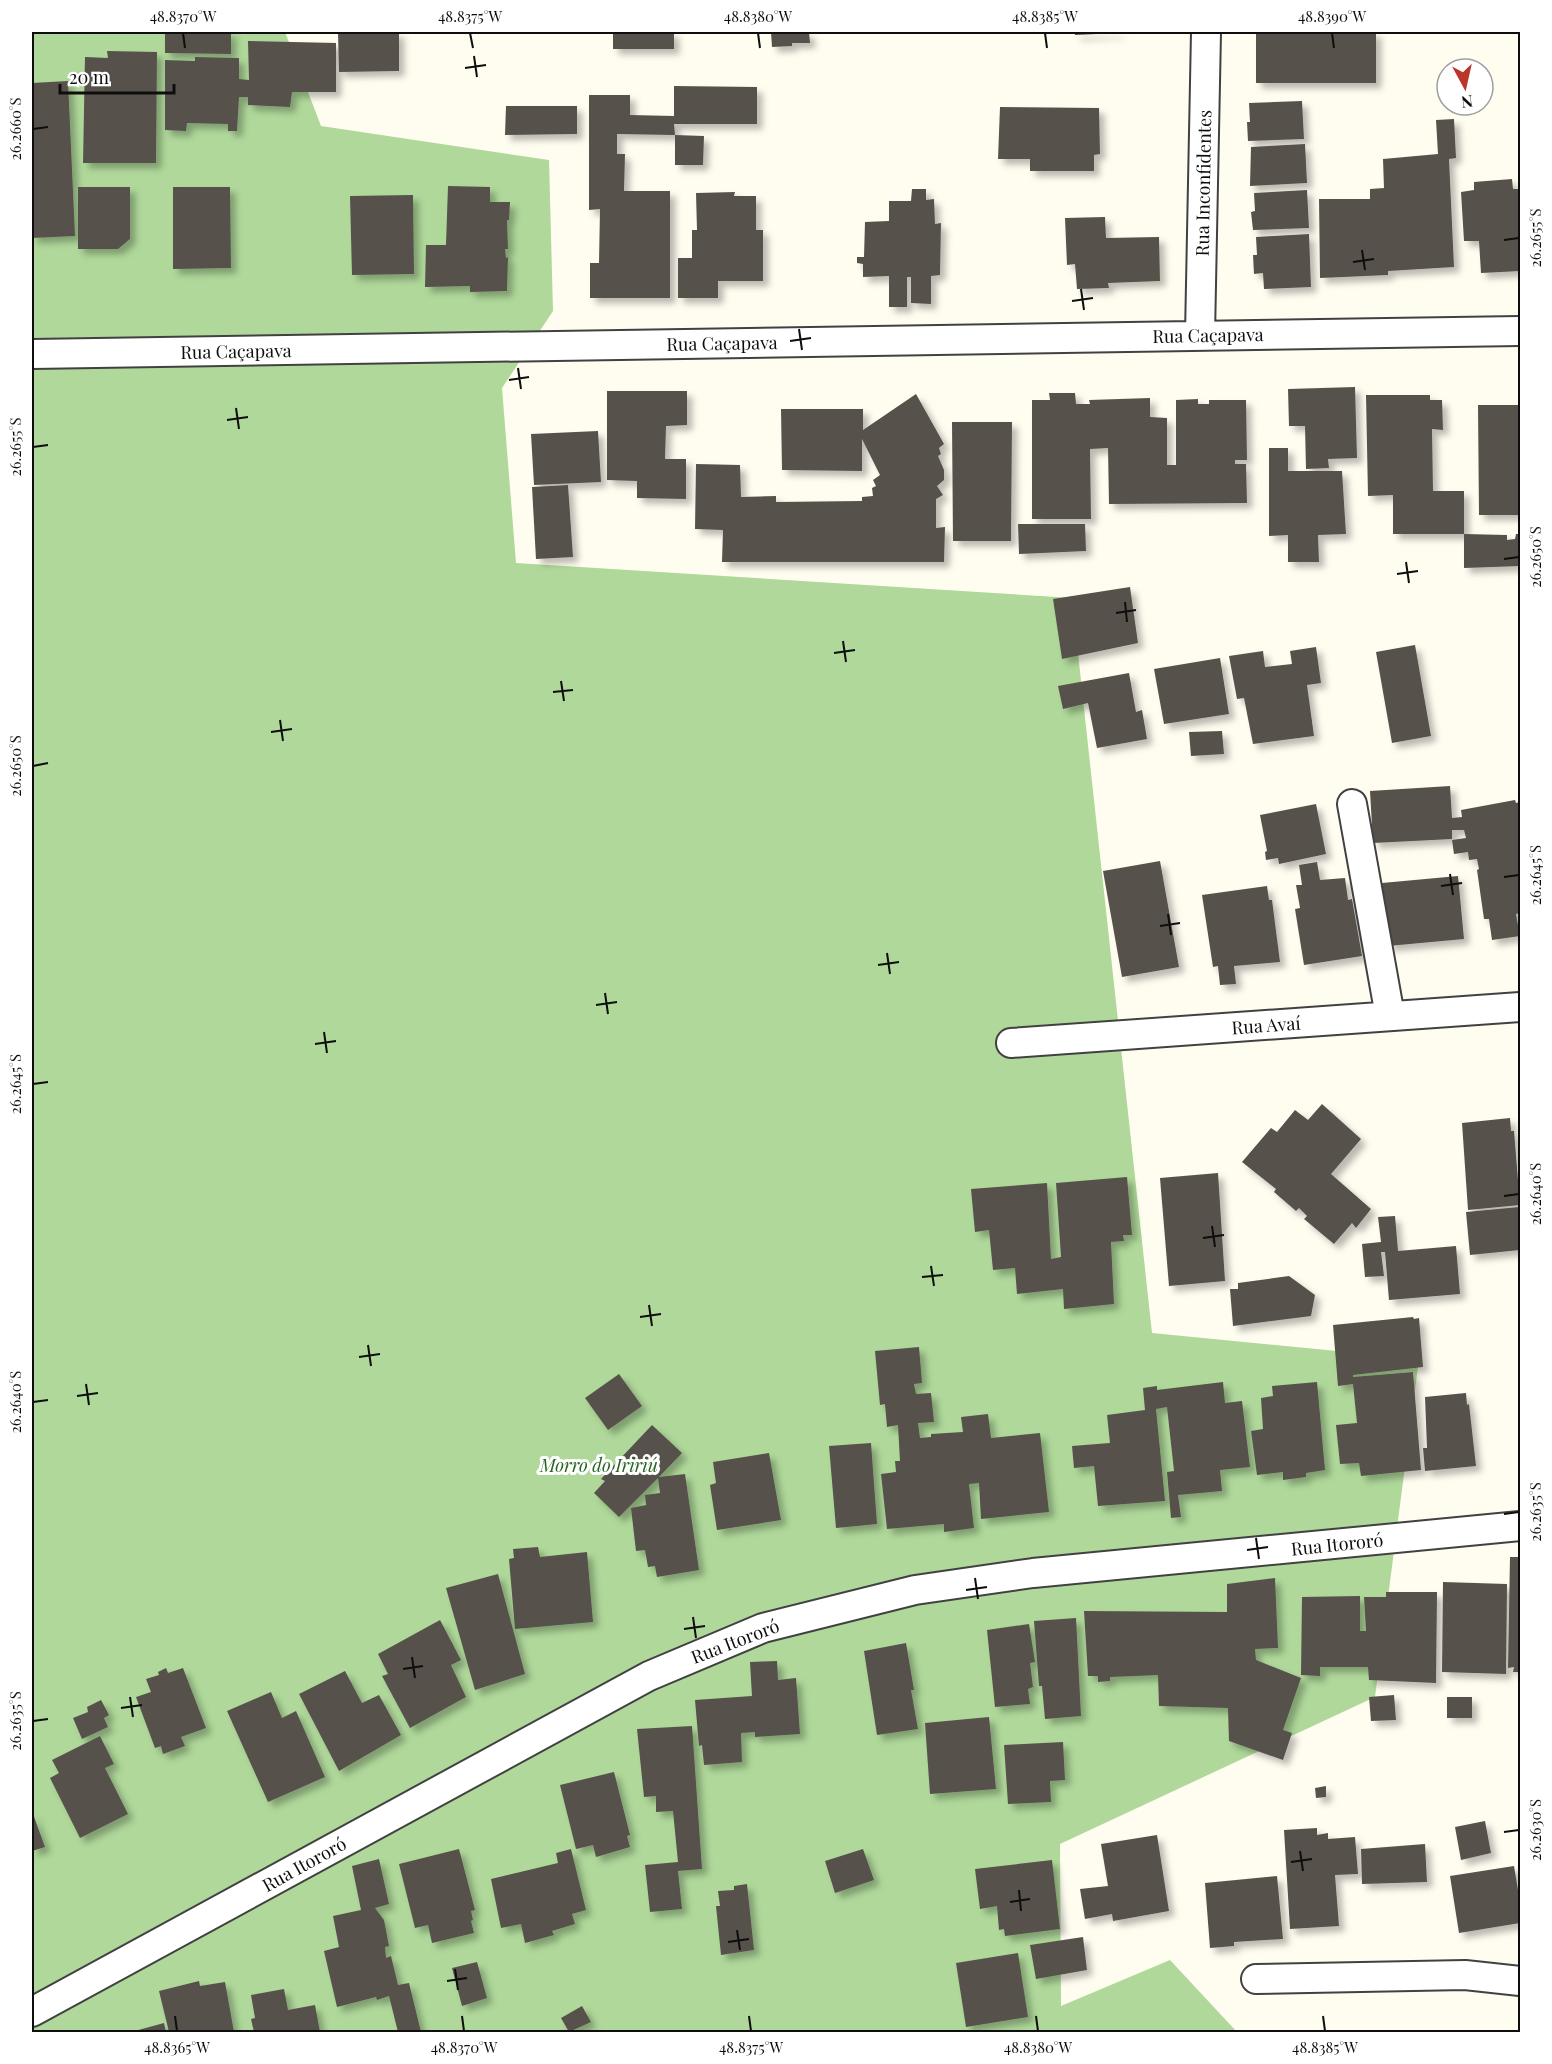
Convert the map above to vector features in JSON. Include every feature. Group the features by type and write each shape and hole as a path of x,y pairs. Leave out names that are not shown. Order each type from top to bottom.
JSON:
{"street":[{"name":"Rua Inconfidentes","path":"1200,335 1206,32"},
{"name":"Rua Caçapava","path":"32,354 1521,330"},
{"path":"1352,804 1390,1016"},
{"name":"Rua Avaí","path":"1011,1043 1521,1007"},
{"name":"Rua Itororó","path":"32,2012 649,1676 763,1628 915,1590 1033,1573 1521,1526"},
{"path":"1256,1979 1465,1975 1521,1982"}],"green space":[{"name":"Morro do Iririú","path":"32,32 285,32 321,126 549,160 553,311 502,388 516,563 1072,598 1152,1333 1419,1359 1375,1697 1060,1844 1061,2006 1170,1960 1237,2032 32,2032"}],"building":[{"path":"165,32 231,32 231,54 165,53"},
{"path":"338,32 399,32 399,71 339,72"},
{"path":"613,32 674,32 674,49 613,49"},
{"path":"771,32 809,32 810,43 792,43 792,46 772,47"},
{"path":"1075,32 1119,32 1119,33 1075,35"},
{"path":"1256,32 1376,32 1376,83 1256,83"},
{"path":"248,41 336,43 336,92 292,92 290,107 248,105 248,97 239,97 237,131 228,131 228,124 187,123 186,131 165,130 165,60 195,61 195,57 239,58 239,79 249,80"},
{"path":"107,51 157,52 156,163 83,163 85,57 108,58"},
{"path":"68,81 75,236 32,238 32,83"},
{"path":"674,86 757,87 757,124 674,124 675,135 617,134 617,154 625,154 624,191 670,191 670,298 590,298 590,263 599,263 600,209 589,210 589,95 630,95 630,115 674,116"},
{"path":"1302,101 1304,139 1248,141 1249,103"},
{"path":"506,106 577,106 577,134 505,135"},
{"path":"1000,107 1099,108 1100,154 1094,155 1094,171 1030,171 1030,159 998,159"},
{"path":"1454,119 1456,158 1449,159 1454,267 1388,271 1388,275 1320,278 1319,199 1370,199 1370,189 1384,188 1383,159 1438,154 1436,120"},
{"path":"675,135 704,136 703,165 675,165"},
{"path":"1305,144 1307,183 1250,186 1251,147"},
{"path":"1512,179 1513,189 1518,189 1520,208 1520,271 1481,273 1479,241 1464,241 1461,192 1474,190 1474,182"},
{"path":"448,186 490,187 490,202 510,202 509,220 507,220 508,249 505,249 506,258 508,257 507,291 470,292 470,286 425,287 426,245 446,245"},
{"path":"78,187 130,187 130,239 118,249 78,249"},
{"path":"173,187 230,187 231,268 173,269"},
{"path":"912,189 926,189 926,200 934,199 935,224 941,223 940,275 931,276 931,304 911,303 911,277 907,277 907,307 889,307 889,276 863,277 863,264 857,263 857,257 864,257 865,222 889,221 889,201 911,201"},
{"path":"1307,190 1309,228 1253,230 1251,212 1255,211 1254,193"},
{"path":"735,192 734,196 756,196 756,230 763,230 763,281 718,281 718,298 678,298 678,258 692,258 692,230 697,230 696,193"},
{"path":"413,195 414,274 352,275 350,196"},
{"path":"1105,217 1106,238 1159,237 1160,281 1108,283 1109,288 1077,289 1075,264 1067,265 1065,218"},
{"path":"1309,234 1311,287 1264,289 1263,273 1254,274 1253,255 1257,255 1256,237"},
{"path":"1355,387 1357,458 1328,459 1329,468 1306,469 1305,426 1289,426 1288,389"},
{"path":"607,391 687,391 687,425 666,426 665,459 686,459 686,499 637,498 637,481 607,480"},
{"path":"1049,393 1075,393 1076,404 1090,404 1089,400 1150,398 1150,417 1167,418 1167,465 1176,465 1176,400 1198,399 1198,404 1209,404 1209,400 1246,400 1247,460 1235,460 1235,464 1246,464 1247,503 1109,504 1108,448 1090,449 1091,519 1032,519 1032,400 1050,400"},
{"path":"916,394 944,444 939,448 941,454 938,456 944,470 944,480 937,486 943,495 936,499 936,528 945,527 944,562 722,562 723,530 695,529 696,464 740,465 741,497 776,496 776,502 862,501 862,497 873,496 872,488 876,486 873,480 880,475 862,439 862,471 782,470 781,409 863,409 863,430"},
{"path":"1366,395 1430,395 1430,400 1442,400 1443,430 1432,429 1433,491 1464,491 1464,534 1393,534 1393,495 1368,496"},
{"path":"1478,405 1520,405 1520,515 1479,515"},
{"path":"952,422 1012,422 1011,541 953,541"},
{"path":"598,431 601,482 534,485 531,434"},
{"path":"1269,448 1288,448 1288,471 1342,471 1346,534 1318,535 1319,562 1288,562 1288,535 1269,536"},
{"path":"568,485 573,557 536,559 532,487"},
{"path":"1018,524 1085,524 1086,551 1019,554"},
{"path":"1464,534 1507,535 1507,540 1515,539 1516,534 1520,534 1520,566 1464,568"},
{"path":"1130,587 1138,643 1062,659 1053,599"},
{"path":"1415,645 1431,736 1392,743 1376,652"},
{"path":"1316,647 1321,683 1307,685 1314,736 1253,744 1244,698 1237,699 1229,656 1263,651 1265,667 1292,664 1290,651"},
{"path":"1220,658 1229,714 1164,724 1154,669"},
{"path":"1129,673 1136,712 1142,710 1147,739 1097,748 1088,703 1063,709 1058,686"},
{"path":"1222,731 1224,754 1191,756 1189,732"},
{"path":"1450,786 1452,818 1462,817 1461,810 1515,800 1516,803 1520,802 1520,852 1518,852 1520,913 1516,914 1520,936 1492,940 1489,919 1484,919 1477,859 1469,860 1468,852 1454,854 1452,840 1466,838 1464,830 1452,830 1452,839 1373,843 1370,791"},
{"path":"1316,804 1326,854 1279,864 1278,858 1266,860 1265,852 1267,851 1260,815"},
{"path":"1160,861 1179,967 1122,977 1103,871"},
{"path":"1317,862 1320,880 1345,878 1348,900 1352,899 1362,956 1304,965 1295,909 1300,908 1296,885 1302,885 1299,865"},
{"path":"1458,876 1464,939 1388,946 1382,883"},
{"path":"1267,886 1269,900 1272,900 1280,962 1234,966 1236,984 1220,985 1218,966 1213,967 1202,895"},
{"path":"1322,1104 1361,1139 1331,1174 1371,1209 1356,1228 1352,1223 1334,1244 1304,1219 1307,1216 1299,1208 1296,1211 1274,1192 1276,1189 1242,1162 1271,1128 1277,1132 1295,1110 1308,1120"},
{"path":"1510,1118 1511,1131 1514,1131 1520,1205 1468,1210 1462,1123"},
{"path":"1218,1173 1225,1281 1169,1286 1160,1178"},
{"path":"1127,1177 1132,1235 1123,1235 1124,1241 1111,1242 1114,1304 1064,1309 1063,1289 1017,1294 1015,1268 993,1270 989,1230 975,1232 971,1189 1047,1183 1051,1259 1061,1257 1056,1183"},
{"path":"1519,1207 1520,1250 1470,1255 1466,1212"},
{"path":"1395,1216 1398,1251 1456,1246 1460,1294 1389,1300 1385,1252 1381,1252 1384,1276 1365,1277 1362,1244 1381,1242 1378,1217"},
{"path":"1289,1276 1315,1295 1311,1316 1233,1326 1230,1289 1238,1289 1238,1283"},
{"path":"1413,1317 1414,1319 1419,1318 1423,1367 1353,1375 1353,1377 1413,1372 1421,1470 1361,1476 1359,1463 1340,1464 1336,1425 1357,1423 1353,1384 1338,1386 1333,1325"},
{"path":"919,1347 922,1383 914,1384 916,1394 931,1393 934,1422 918,1423 920,1438 931,1437 931,1434 963,1432 961,1417 988,1414 991,1438 1040,1433 1049,1512 981,1519 979,1483 969,1484 974,1528 944,1532 944,1524 887,1529 881,1474 896,1472 895,1461 900,1461 898,1425 887,1427 885,1404 880,1405 875,1351"},
{"path":"619,1374 642,1406 608,1430 585,1398"},
{"path":"1223,1382 1225,1403 1242,1401 1250,1467 1220,1470 1222,1491 1178,1495 1181,1517 1171,1518 1167,1472 1174,1471 1167,1407 1156,1409 1165,1501 1098,1506 1094,1466 1074,1468 1072,1446 1110,1443 1107,1415 1145,1410 1143,1388 1157,1386 1157,1390"},
{"path":"1317,1382 1325,1470 1306,1473 1306,1477 1283,1480 1283,1472 1257,1475 1251,1431 1263,1429 1261,1398 1273,1396 1272,1386"},
{"path":"1466,1393 1476,1466 1425,1471 1423,1448 1427,1448 1425,1397"},
{"path":"652,1425 682,1453 659,1477 685,1474 699,1570 657,1577 655,1566 648,1567 645,1550 636,1551 631,1508 646,1505 645,1495 660,1493 658,1478 619,1517 594,1493 605,1481 601,1479"},
{"path":"871,1443 877,1524 836,1528 829,1446"},
{"path":"769,1453 781,1520 717,1530 710,1485 716,1483 713,1462"},
{"path":"538,1547 540,1557 587,1552 593,1622 515,1629 509,1559 514,1558 513,1549"},
{"path":"1510,1557 1520,1557 1520,1672 1513,1672 1514,1667 1508,1668"},
{"path":"498,1574 525,1674 475,1690 446,1588"},
{"path":"1275,1578 1278,1648 1255,1649 1256,1660 1301,1678 1283,1730 1292,1733 1283,1760 1229,1741 1228,1708 1159,1706 1158,1675 1110,1677 1110,1681 1098,1682 1098,1676 1088,1676 1084,1611 1227,1612 1227,1584"},
{"path":"1443,1582 1507,1584 1506,1674 1442,1672"},
{"path":"1386,1592 1437,1592 1436,1683 1369,1680 1368,1667 1320,1667 1320,1676 1301,1675 1302,1597 1360,1596 1360,1631 1366,1631 1364,1597 1386,1597"},
{"path":"1076,1618 1081,1716 1045,1719 1042,1686 1039,1686 1034,1621"},
{"path":"440,1620 461,1660 451,1665 466,1697 410,1728 382,1676 388,1674 378,1654"},
{"path":"1029,1624 1035,1662 1030,1663 1033,1687 1028,1689 1030,1704 995,1707 987,1630"},
{"path":"906,1643 918,1729 877,1735 864,1651"},
{"path":"777,1661 778,1680 796,1678 800,1734 755,1737 755,1732 741,1733 742,1762 704,1765 702,1745 699,1746 695,1700 752,1696 750,1662"},
{"path":"166,1668 168,1673 183,1668 206,1728 181,1737 185,1746 163,1754 161,1746 155,1748 136,1697 151,1692 146,1679 159,1675 158,1672"},
{"path":"345,1671 362,1703 379,1695 401,1735 339,1771 299,1694"},
{"path":"271,1692 282,1718 296,1711 325,1777 268,1802 227,1711"},
{"path":"1394,1695 1396,1720 1371,1721 1369,1697"},
{"path":"1447,1697 1472,1697 1472,1718 1447,1718"},
{"path":"101,1700 109,1715 104,1718 108,1727 82,1739 73,1718 88,1712 87,1707"},
{"path":"989,1717 996,1789 930,1794 925,1723"},
{"path":"692,1726 702,1869 678,1871 682,1909 650,1912 645,1865 678,1862 673,1811 656,1812 656,1796 644,1797 637,1729"},
{"path":"100,1736 114,1764 105,1768 128,1814 80,1838 50,1778 59,1773 52,1760"},
{"path":"1063,1742 1065,1780 1050,1781 1051,1802 1008,1804 1004,1745"},
{"path":"614,1772 630,1835 627,1836 630,1847 596,1857 593,1845 576,1849 560,1785"},
{"path":"1326,1786 1326,1797 1316,1798 1315,1788"},
{"path":"32,1811 45,1847 32,1851"},
{"path":"1485,1821 1491,1853 1461,1860 1455,1827"},
{"path":"1317,1828 1317,1835 1328,1833 1328,1839 1355,1837 1358,1874 1335,1875 1339,1926 1290,1929 1284,1830"},
{"path":"1157,1835 1169,1911 1113,1921 1112,1914 1085,1919 1080,1889 1108,1886 1101,1844"},
{"path":"1425,1844 1427,1882 1362,1884 1361,1849"},
{"path":"459,1849 475,1910 471,1911 474,1933 432,1943 428,1925 415,1928 399,1864"},
{"path":"571,1849 586,1910 572,1914 575,1924 552,1931 554,1935 525,1943 521,1924 501,1928 491,1879 558,1863 556,1853"},
{"path":"863,1849 874,1880 835,1893 825,1861"},
{"path":"379,1859 389,1904 375,1908 384,1920 389,1946 385,1947 386,1958 391,1956 398,1985 409,1983 421,2032 398,2032 389,1996 337,2007 324,1951 339,1947 333,1916 361,1910 352,1866"},
{"path":"1052,1860 1060,1929 1005,1936 1004,1929 999,1930 997,1906 980,1909 975,1869"},
{"path":"1514,1866 1520,1902 1520,1923 1459,1933 1450,1876"},
{"path":"1277,1876 1283,1939 1234,1942 1234,1946 1210,1948 1205,1883"},
{"path":"747,1884 754,1950 721,1955 716,1906 720,1906 718,1891 734,1890 734,1886"},
{"path":"1083,1937 1087,1970 1036,1979 1030,1945"},
{"path":"1018,1953 1028,2017 966,2027 956,1963"},
{"path":"477,1962 487,1998 462,2006 452,1968"},
{"path":"199,1981 200,1986 225,1982 234,2032 169,2032 159,1991"},
{"path":"284,1989 288,2010 315,2005 320,2032 254,2032 251,2019 255,2018 251,1995"},
{"path":"582,2006 591,2022 569,2032 561,2018"},
{"path":"164,2023 166,2032 131,2032"}]}
